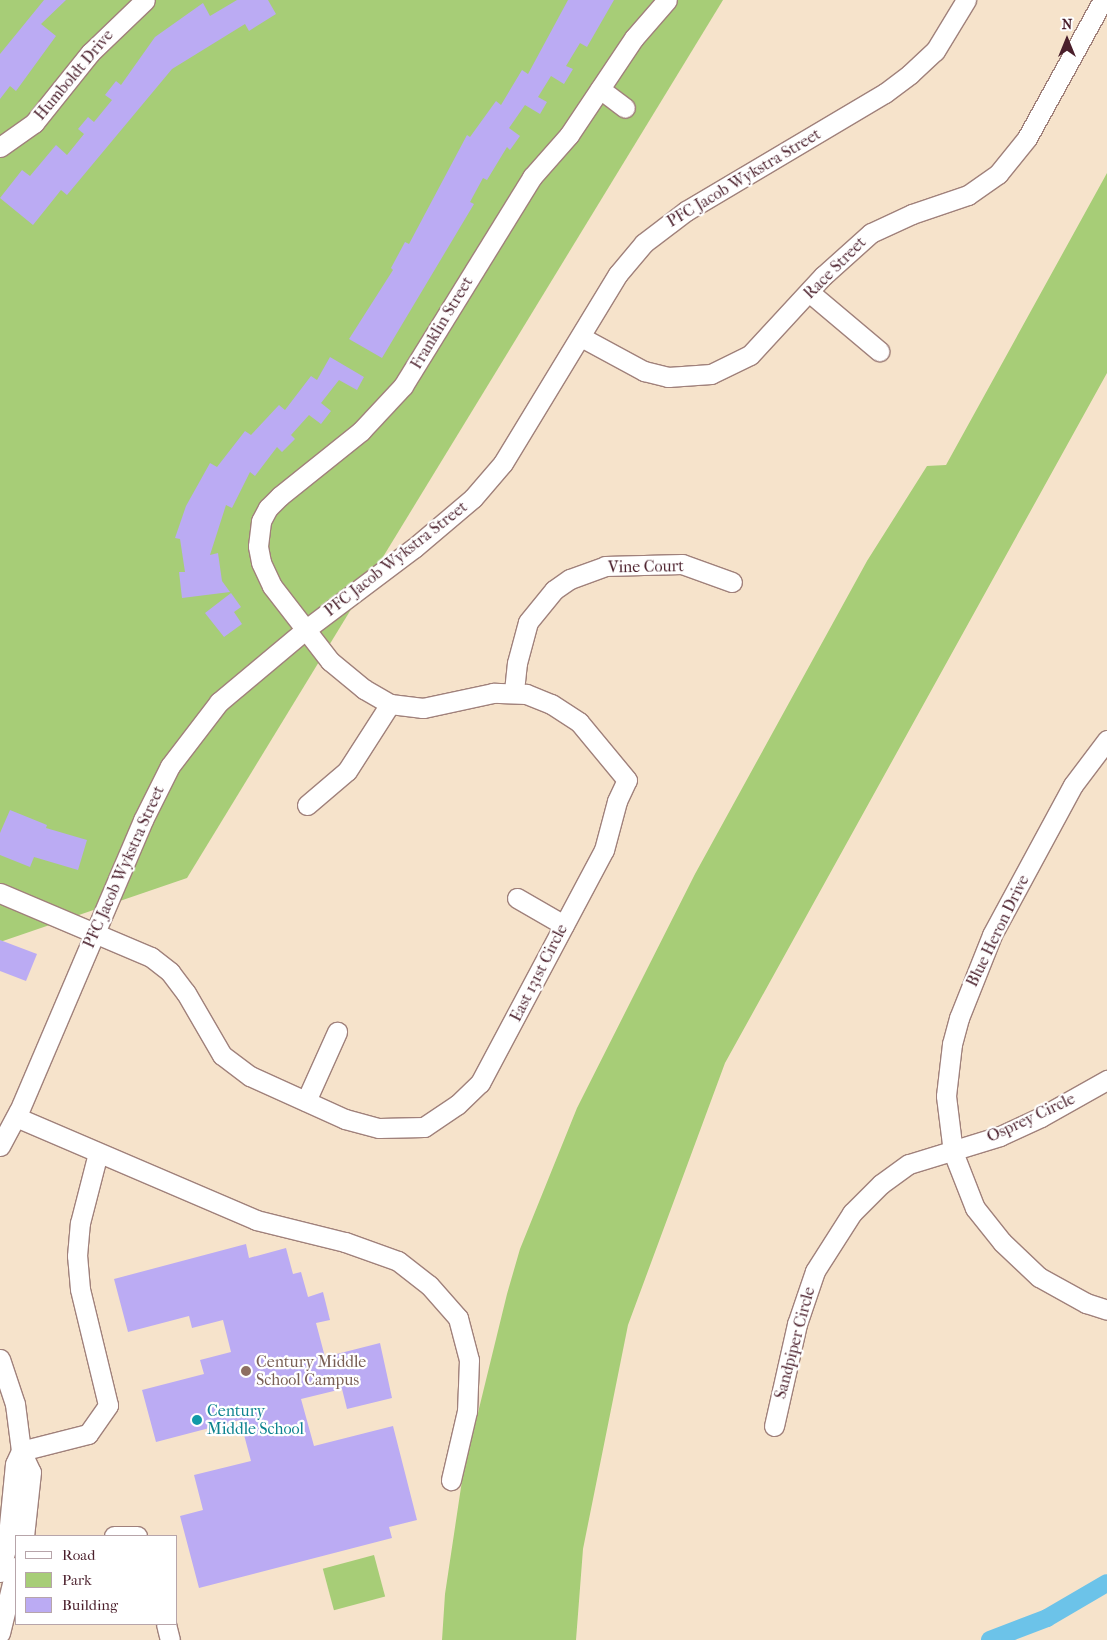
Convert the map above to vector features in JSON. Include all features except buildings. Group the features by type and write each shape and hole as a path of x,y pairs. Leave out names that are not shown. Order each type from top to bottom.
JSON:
{"street":[{"name":"Humboldt Drive","path":"0,148 34,123 90,53 145,0"},
{"name":"Franklin Street","path":"305,630 272,586 261,562 258,546 261,521 268,508 361,431 403,386 532,177 568,135 634,38 667,0"},
{"name":"PFC Jacob Wykstra Street","path":"0,1146 16,1117 143,820 170,766 219,702 305,630 414,548 473,498 503,463 618,274 644,243 686,211 885,93 910,74 935,51 966,0"},
{"name":"Race Street","path":"581,337 617,358 655,374 682,378 711,374 730,367 758,349 851,248 871,233 891,222 968,195 998,174 1027,138 1103,0"},
{"path":"600,89 625,108"},
{"path":"809,292 879,351"},
{"name":"Vine Court","path":"514,691 517,664 528,622 554,590 570,579 605,566 682,564 732,582"},
{"name":"East 131st Circle","path":"0,893 150,957 170,972 186,993 210,1040 239,1069 345,1119 379,1128 424,1127 435,1122 469,1095 490,1068 604,850 617,800 627,780 578,722 551,704 514,691 423,708 390,704 342,673 305,630"},
{"path":"307,805 347,771 390,704"},
{"name":"Blue Heron Drive","path":"1107,740 1073,785 992,934 968,993 949,1066 946,1106 953,1152 975,1208 1002,1242 1039,1277 1086,1303 1107,1310"},
{"path":"517,898 564,925"},
{"path":"306,1101 337,1032"},
{"name":"Osprey Circle","path":"953,1152 1041,1118 1107,1080"},
{"path":"16,1117 256,1220 345,1242 398,1262 429,1285 458,1318 469,1360 468,1411 451,1480"},
{"name":"Sandpiper Circle","path":"774,1426 797,1324 825,1251 852,1212 896,1172 922,1158 953,1152"},
{"path":"21,1451 88,1434 108,1405 80,1289 77,1256 80,1223 98,1153"},
{"path":"0,1358 15,1404 21,1451 31,1472 24,1535"},
{"path":"0,1572 7,1545 15,1464 21,1451"},
{"path":"0,1633 15,1571"},
{"path":"166,1625 170,1640"}],"green space":[{"path":"0,0 723,0 187,878 0,942"},
{"path":"1107,173 1107,373 725,1063 628,1325 583,1549 576,1640 442,1640 445,1594 463,1474 507,1294 520,1249 577,1108 695,874 867,561 927,466 946,465"},
{"path":"374,1555 385,1597 334,1610 323,1569"}],"waterway":[{"path":"990,1640 1047,1618 1107,1583"}],"place":[{"name":"Century Middle School Campus","path":"246,1371"},
{"name":"Century Middle School","path":"197,1420"}]}
